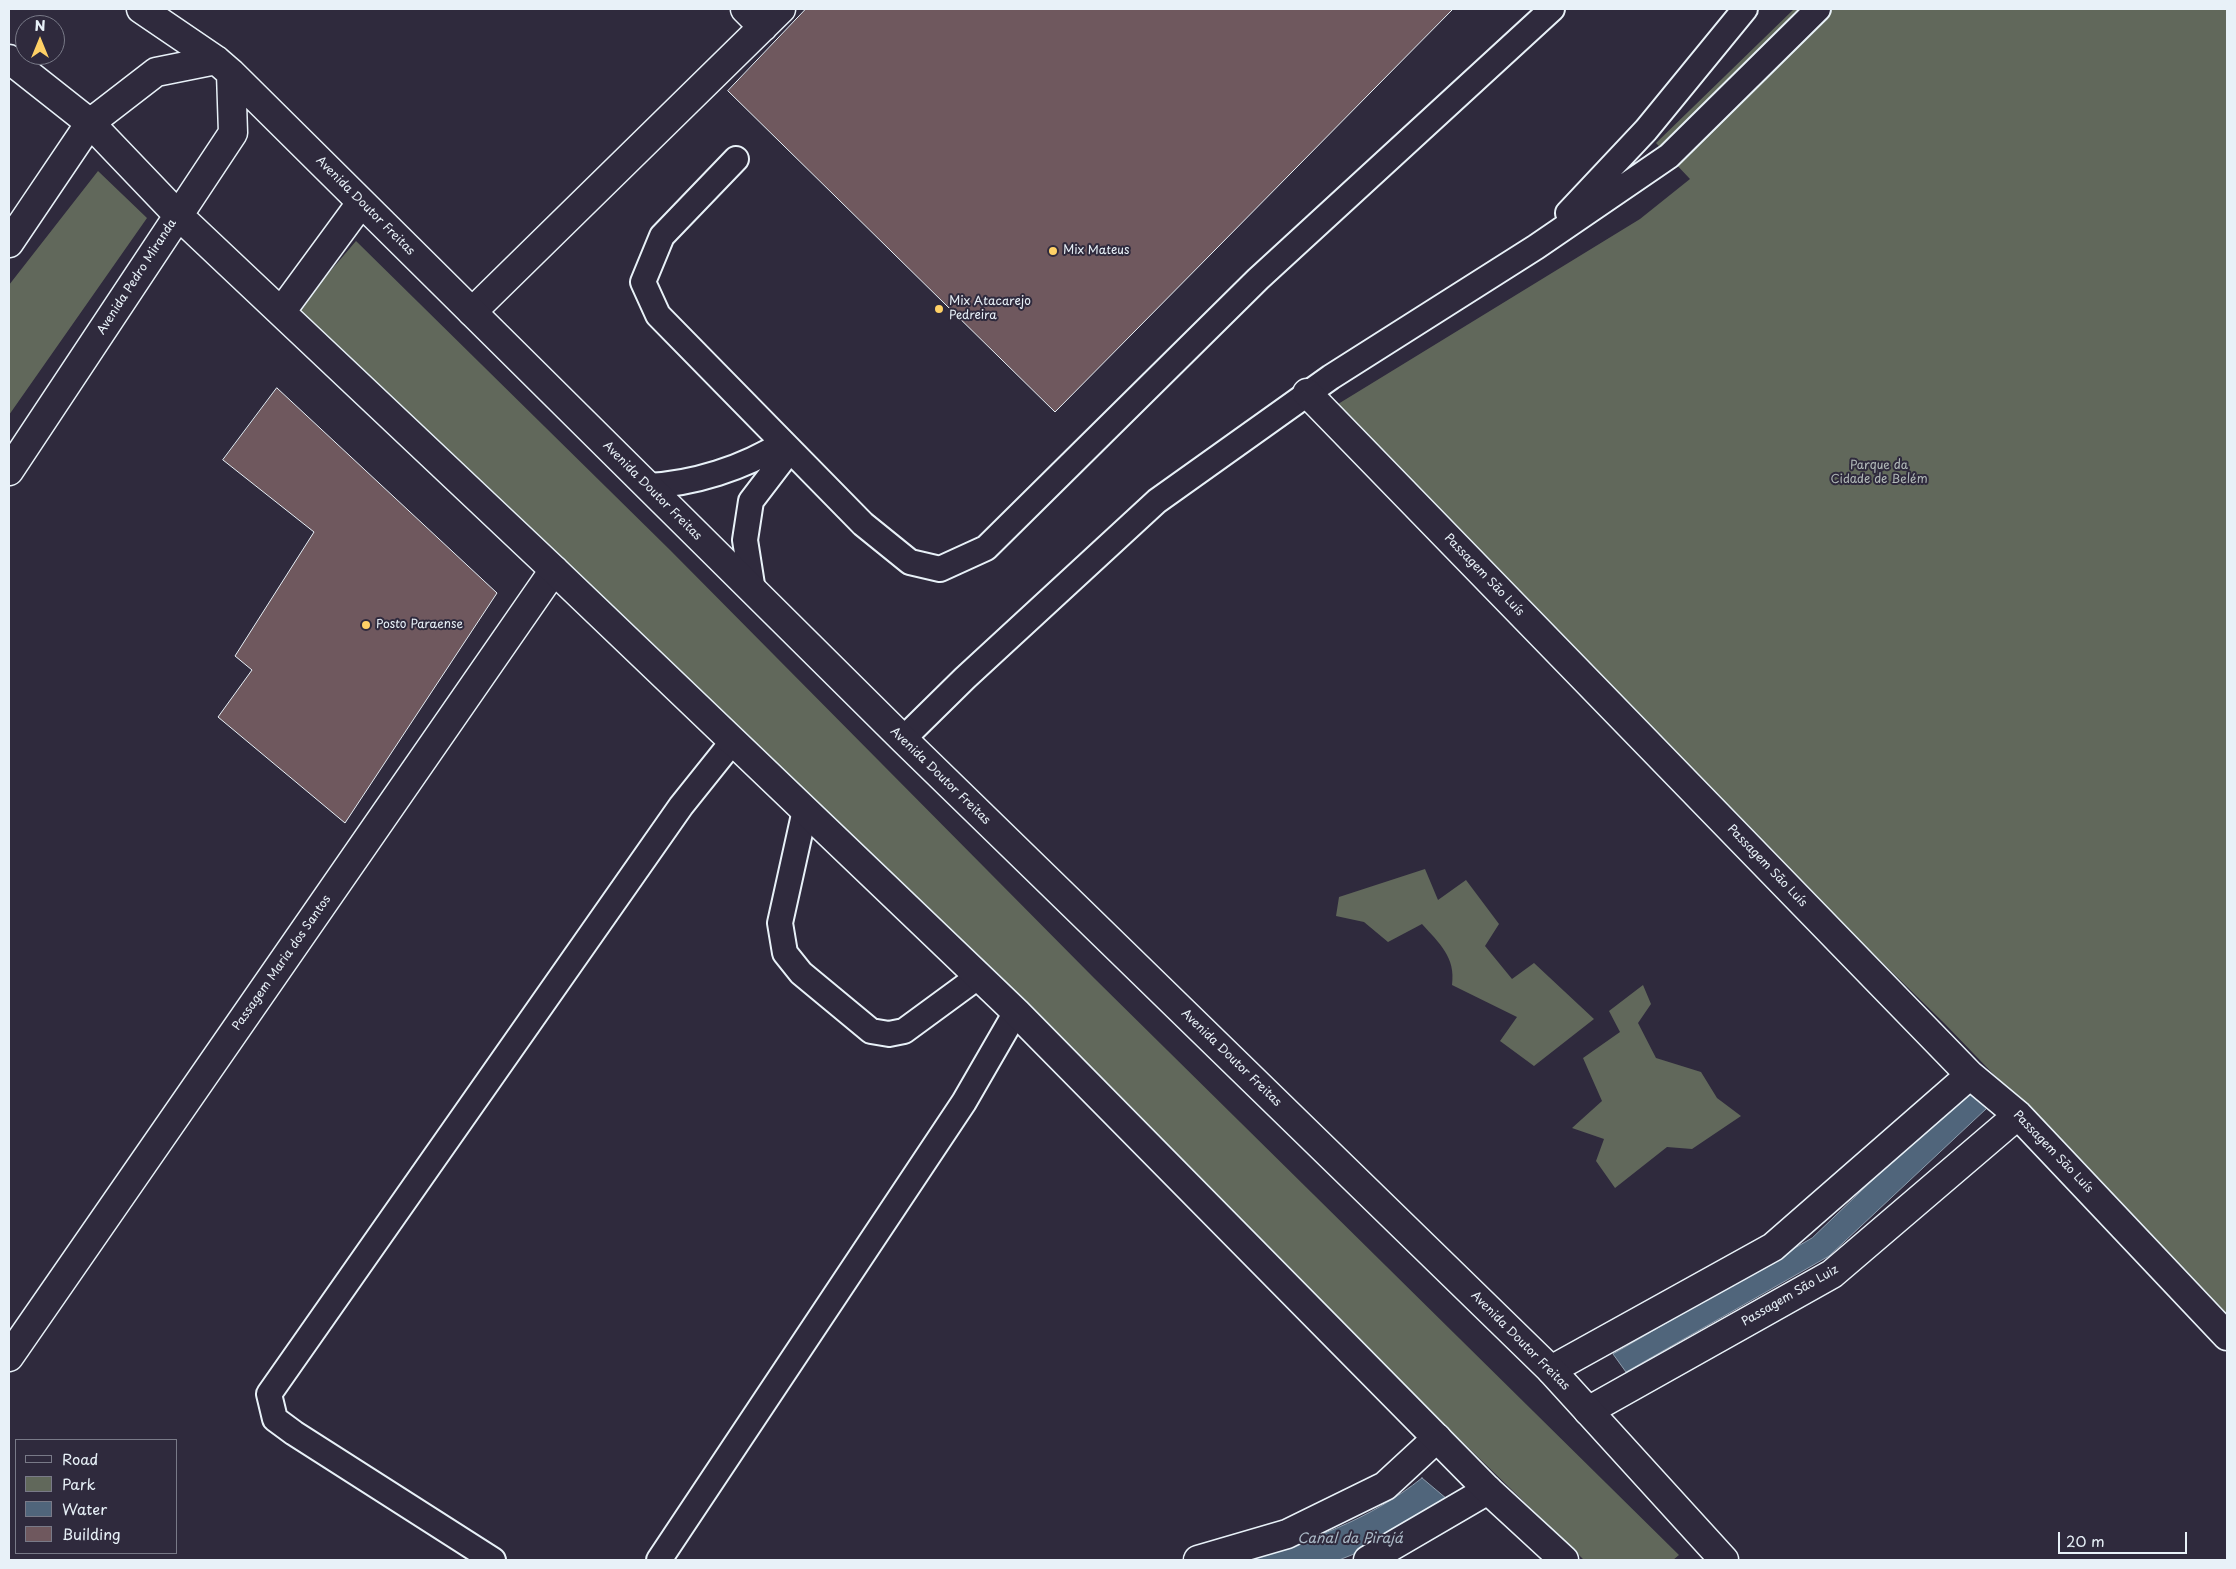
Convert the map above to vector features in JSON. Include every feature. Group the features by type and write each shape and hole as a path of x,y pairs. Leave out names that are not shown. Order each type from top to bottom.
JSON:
{"main road":[{"name":"Avenida Doutor Freitas","path":"141,9 224,67 903,739 1551,1370 1724,1560"},
{"path":"472,312 763,15"},
{"path":"9,58 90,123 178,215 554,570 979,976 1488,1490 1564,1560"},
{"path":"9,243 90,123 156,72 224,67"},
{"name":"Avenida Pedro Miranda","path":"9,471 234,133 224,67"},
{"path":"281,312 362,203"},
{"name":"Passagem São Luís","path":"1308,393 1970,1075 2018,1114 2227,1336"},
{"name":"Passagem Maria dos Santos","path":"9,1357 554,570"},
{"path":"1551,1370 1773,1247 1970,1075"},
{"name":"Passagem São Luiz","path":"1588,1411 1832,1274 2018,1114"},
{"path":"1198,1560 1288,1534 1385,1486 1437,1438"},
{"path":"1368,1560 1488,1490"}],"lane":[{"path":"736,159 662,236 643,282 658,315 863,524 910,562 940,569 986,548 1258,279 1552,9"},
{"path":"1536,247 1646,130 1745,9"},
{"path":"903,739 965,678 1157,501 1308,393 1536,247 1668,156 1818,9"},
{"path":"647,486 671,485 725,470 786,446"},
{"path":"753,591 746,540 751,501 786,446"},
{"path":"493,1560 275,1419 269,1394 681,806 733,741"},
{"path":"805,810 780,923 786,953 801,973 871,1031 889,1034 904,1031 979,976"},
{"path":"659,1560 964,1102 1016,1012"}],"green space":[{"name":"Parque da Cidade de Belém","path":"1794,9 2227,9 2227,1316 1944,1023 1389,480 1325,412 1640,219 1690,179 1656,143"},
{"path":"98,171 147,218 9,415 9,285"},
{"path":"356,241 670,550 1094,978 1679,1555 1673,1560 1584,1560 297,310"},
{"path":"1425,869 1438,900 1466,880 1499,924 1485,946 1512,979 1534,963 1594,1019 1534,1066 1500,1041 1517,1017 1452,985 1453,975 1449,958 1440,944 1422,924 1388,942 1364,922 1336,916 1339,897"},
{"path":"1643,985 1651,1004 1638,1023 1656,1058 1701,1072 1717,1098 1741,1116 1692,1149 1667,1147 1615,1188 1596,1161 1604,1139 1572,1128 1602,1101 1583,1058 1620,1032 1609,1011"}],"water":[{"path":"1967,1090 1987,1108 1829,1256 1626,1372 1613,1354 1812,1238"},
{"name":"Canal da Pirajá","path":"1422,1478 1447,1499 1359,1552 1339,1560 1242,1560 1313,1538 1359,1518 1402,1493"}],"building":[{"name":"Mix Mateus","path":"806,9 1453,9 1055,412 728,91"},
{"name":"Posto Paraense","path":"277,388 497,593 345,823 218,717 252,670 235,656 314,532 223,460"}],"place":[{"name":"Mix Mateus","path":"1053,251"},
{"name":"Mix Atacarejo Pedreira","path":"939,309"},
{"name":"Posto Paraense","path":"366,625"}]}
